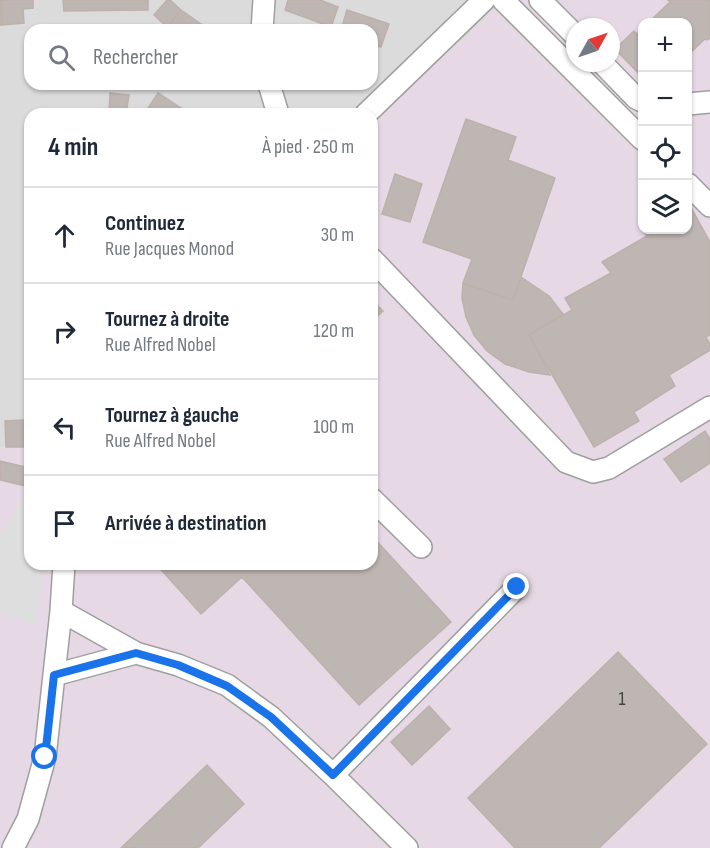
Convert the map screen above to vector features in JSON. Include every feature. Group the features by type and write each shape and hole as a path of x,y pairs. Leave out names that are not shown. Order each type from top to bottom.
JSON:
{"street":[{"path":"262,24 264,0"},
{"path":"372,108 484,0"},
{"path":"503,0 638,135"},
{"path":"540,0 566,26"},
{"path":"611,72 638,99"},
{"path":"271,90 276,108"},
{"path":"692,104 710,102"},
{"path":"692,189 710,206"},
{"path":"378,265 566,462 593,472 609,468 710,407"},
{"path":"378,505 421,547"},
{"path":"13,848 28,819 45,757 63,570"},
{"path":"333,775 517,587"},
{"path":"60,611 136,653 178,665 227,686 271,717 407,848"},
{"path":"54,675 136,653"}],"shaded area":[{"path":"0,0 506,0 378,116 378,108 24,108 24,433 13,443 0,448"},
{"path":"506,0 710,0 710,848 0,848 0,448 13,443 24,433 24,570 378,570 378,116"},
{"path":"24,497 24,570 44,570 35,625 0,613 0,533"}],"building":[{"path":"0,0 2,0 3,25 0,25"},
{"path":"2,0 33,0 33,8 23,9 24,23 3,25"},
{"path":"63,0 148,0 148,10 64,11"},
{"path":"167,0 181,10 169,24 164,24 154,15"},
{"path":"288,0 320,0 338,7 332,24 323,24 285,10"},
{"path":"668,0 710,0 710,38 705,39 692,51 692,18 653,18 670,2"},
{"path":"181,10 201,24 169,24"},
{"path":"347,10 389,24 381,47 378,46 378,24 343,24"},
{"path":"634,31 637,34 638,73 620,54 620,44"},
{"path":"110,93 129,95 127,108 109,108"},
{"path":"158,93 181,108 148,108"},
{"path":"466,119 516,137 508,160 555,178 513,300 463,283 472,259 423,242"},
{"path":"395,174 422,184 410,222 382,214"},
{"path":"692,209 710,242 710,335 706,337 710,350 669,375 675,386 634,412 639,421 594,447 529,335 572,310 565,298 611,273 602,262 647,236 646,234 692,234"},
{"path":"521,277 549,296 563,314 529,335 550,375 529,372 505,364 487,351 474,335 466,317 462,298 463,283 513,300"},
{"path":"378,306 383,311 378,316"},
{"path":"24,420 24,447 6,447 5,421"},
{"path":"705,431 710,439 710,463 681,482 664,459"},
{"path":"0,461 24,467 24,486 0,480"},
{"path":"378,543 451,622 359,705 242,577 201,614 161,570 378,570"},
{"path":"618,652 707,744 599,848 515,848 468,798"},
{"path":"429,706 450,729 412,765 391,742"},
{"path":"207,765 244,804 198,848 121,848"}],"route":[{"path":"45,757 54,675 136,653 178,665 227,686 271,717 333,775 517,587"}]}
